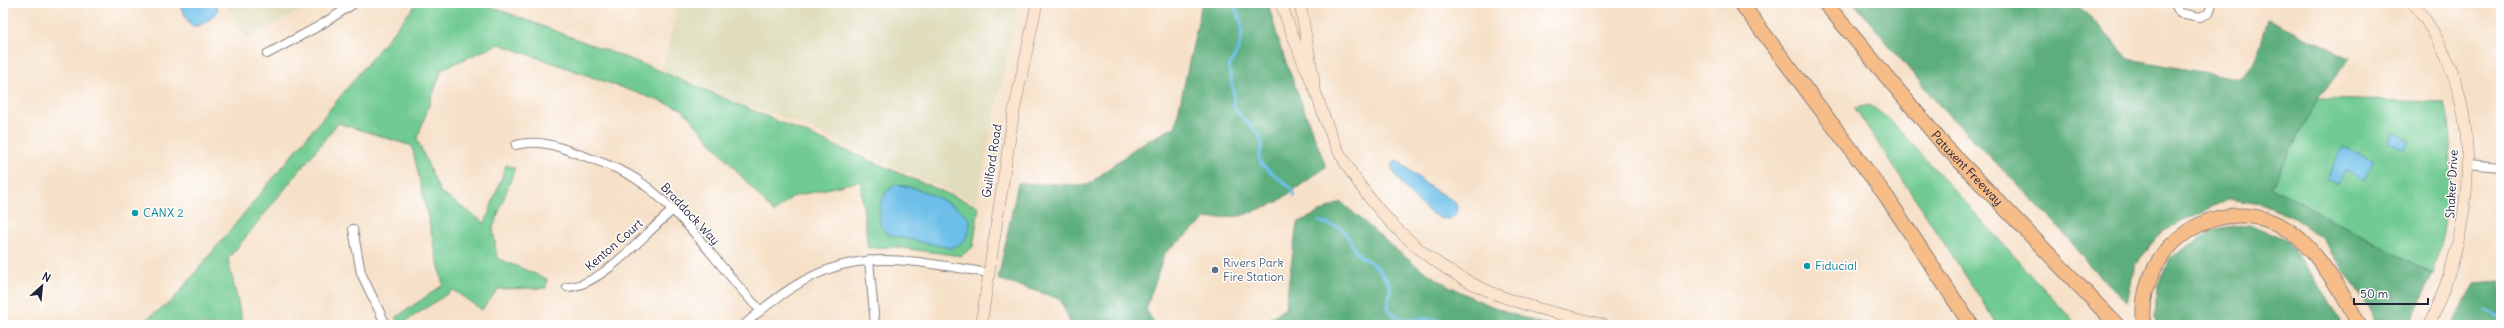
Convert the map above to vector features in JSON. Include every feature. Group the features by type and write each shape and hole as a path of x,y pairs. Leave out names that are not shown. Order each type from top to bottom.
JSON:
{"highway":[{"path":"1741,3 1886,196 1971,325"},
{"name":"Patuxent Freeway","path":"1825,3 1943,144 2117,325"},
{"path":"2144,325 2144,300 2148,282 2164,252 2176,240 2202,223 2234,216 2265,220 2291,232 2305,243 2317,258 2359,324"}],"street":[{"path":"267,54 319,26 355,3"},
{"name":"Guilford Road","path":"980,325 1014,111 1037,3"},
{"path":"1281,3 1300,58 1339,151 1354,176 1372,201 1416,246 1439,264 1485,290 1534,308 1605,325"},
{"path":"1300,3 1311,56 1315,92"},
{"path":"2174,3 2180,13 2200,17 2209,13 2212,3"},
{"name":"Shaker Drive","path":"2412,3 2438,42 2451,72 2464,117 2468,164 2464,221 2458,249 2450,276 2429,325"},
{"name":"Braddock Way","path":"516,145 530,142 542,142 609,164 642,182 673,210 760,310"},
{"path":"2468,164 2501,167"},
{"name":"Kenton Court","path":"568,287 578,287 600,276 673,210"},
{"path":"353,230 362,273 376,307 386,325"},
{"path":"744,325 760,310 787,290 810,276 836,266 869,260 904,260 988,273"},
{"path":"869,260 875,325"}],"shaded area":[{"path":"226,3 313,3 247,39"},
{"path":"674,3 1018,3 976,203 791,120 660,76 676,17"}],"green space":[{"path":"417,3 481,3 653,68 979,207 973,247 961,256 894,247 868,248 860,181 792,197 774,213 682,109 499,44 442,69 417,139 440,192 485,223 506,165 515,168 493,228 497,258 547,279 546,288 498,289 482,310 453,290 400,325 395,318 443,285 412,146 338,123 228,259 243,325 138,325 172,301"},
{"path":"1202,3 1268,3 1281,49 1326,167 1276,203 1241,216 1206,219 1165,253 1146,309 1155,325 1071,325 1060,299 998,279 1018,183 1088,185 1139,145 1175,127"},
{"path":"1854,3 2071,3 2086,12 2129,59 2240,79 2256,60 2268,19 2350,58 2318,99 2271,187 2433,274 2409,325 2377,325 2370,309 2322,238 2292,217 2261,204 2228,199 2163,231 2135,265 2127,302 2088,264 2055,223 1938,104"},
{"path":"2318,99 2444,102 2448,124 2451,167 2447,210 2433,274 2271,187"},
{"path":"1870,105 1889,119 2077,325 1998,325 1855,108"},
{"path":"1341,202 1405,257 1445,284 1512,314 1547,325 1258,325 1285,309 1297,223"},
{"path":"2249,224 2288,241 2326,295 2343,325 2157,325 2155,318 2157,287 2170,258 2215,229"},
{"path":"2501,281 2501,325 2452,325 2474,283"}],"water":[{"path":"178,3 215,3 218,10 203,24 191,26"},
{"path":"2393,133 2409,141 2405,149 2389,142"},
{"path":"2343,147 2374,160 2364,180 2346,170 2336,184 2327,179"},
{"path":"1397,160 1431,188 1454,201 1458,208 1452,217 1444,219 1434,215 1412,196 1395,174 1391,166 1394,161"},
{"path":"895,185 914,188 935,196 955,207 970,219 966,238 955,247 950,248 889,235 881,227 880,209 883,198"}],"waterway":[{"path":"1233,3 1241,22 1242,34 1239,48 1229,67 1234,96 1233,105 1238,113 1259,135 1262,145 1259,158 1261,164 1291,188 1294,196"},
{"path":"1319,221 1342,229 1356,252 1381,272 1390,286 1388,304 1390,312 1400,318 1434,319 1448,325"},
{"path":"2486,310 2501,318"}],"place":[{"name":"CANX 2","path":"135,213"},
{"name":"Fiducial","path":"1807,266"},
{"name":"Rivers Park Fire Station","path":"1215,270"}]}
